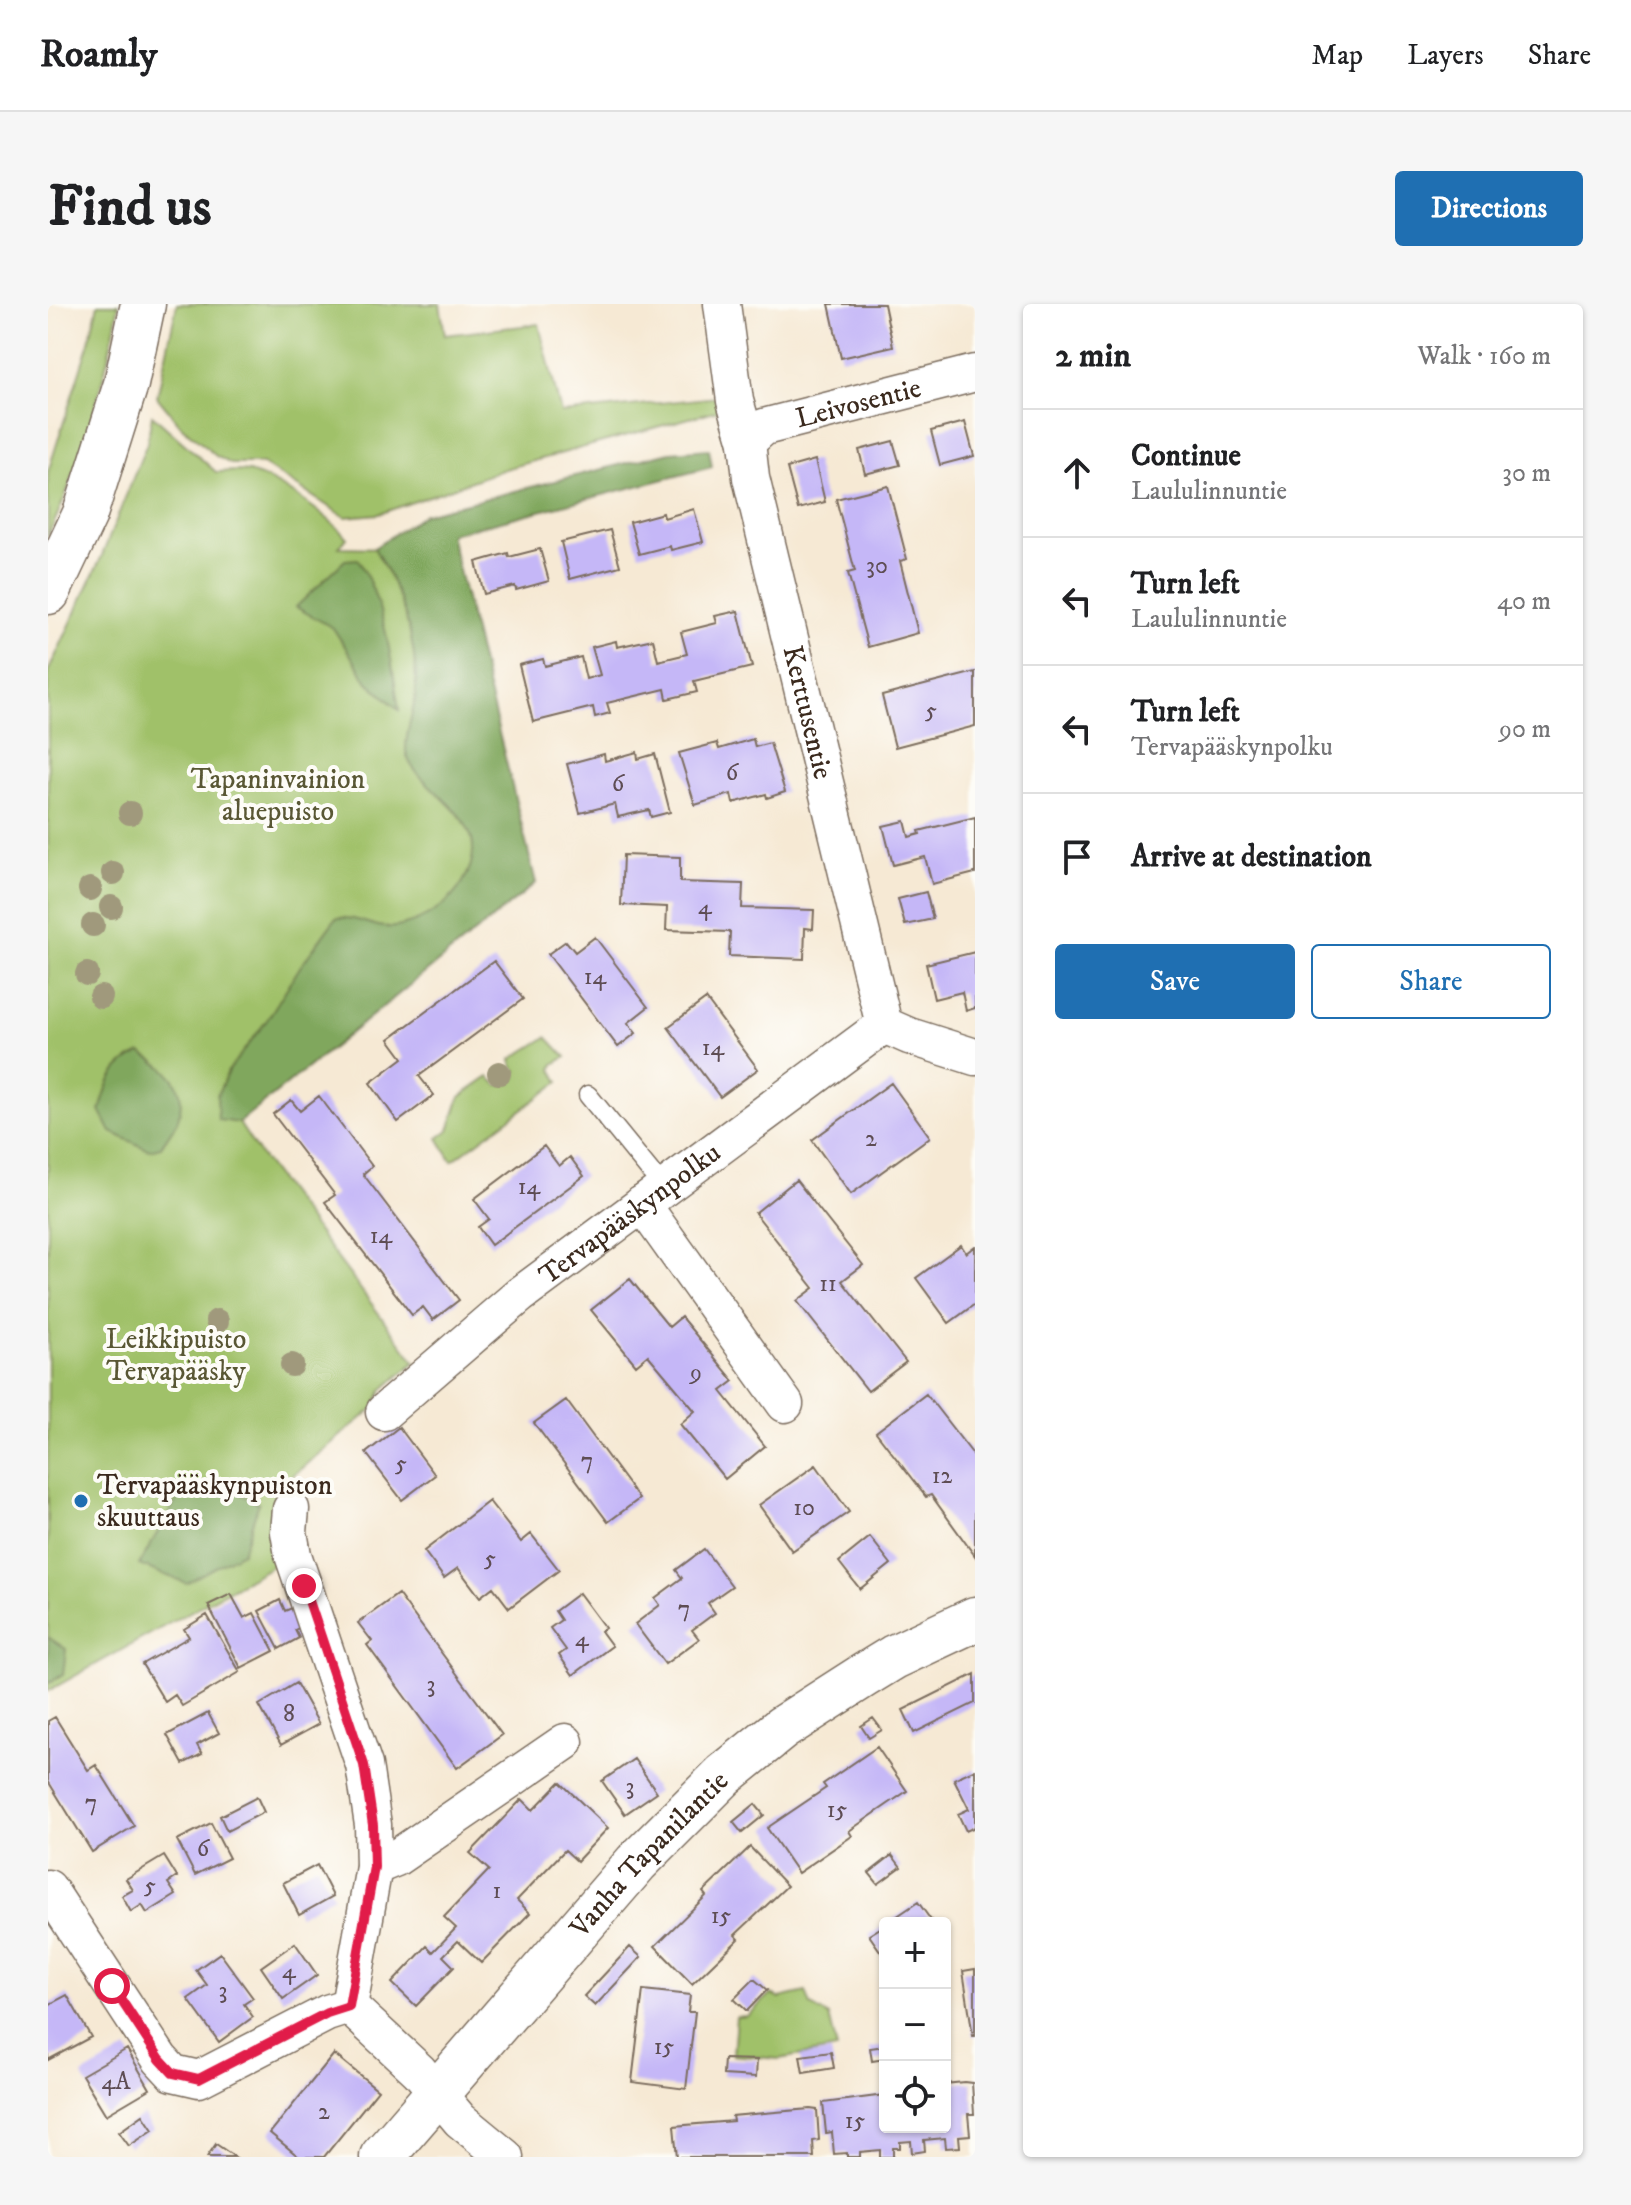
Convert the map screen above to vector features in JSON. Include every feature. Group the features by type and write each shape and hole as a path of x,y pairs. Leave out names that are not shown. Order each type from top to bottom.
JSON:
{"street":[{"path":"48,592 85,514 126,384 143,304"},
{"name":"Kerttusentie","path":"722,304 735,401 747,442 749,468 884,1025"},
{"name":"Leivosentie","path":"747,442 764,427 975,373"},
{"path":"884,1025 975,1057"},
{"name":"Tervapääskynpolku","path":"384,1412 513,1301 884,1025"},
{"path":"653,1195 785,1404"},
{"path":"291,1509 289,1532 293,1555 364,1765 373,1825 374,1867 349,2006"},
{"name":"Vanha Tapanilantie","path":"382,2157 636,1863 724,1775 782,1728 863,1676 894,1657 975,1619"},
{"path":"374,1867 396,1858 565,1742"},
{"path":"48,1888 160,2059 173,2073 199,2079 327,2013 349,2006"},
{"path":"349,2006 419,2071 460,2120 505,2157"}],"lane":[{"path":"588,1095 653,1195"}],"green space":[{"path":"98,304 119,304 114,332 81,453 48,536 48,472"},
{"path":"177,304 440,304 445,335 539,324 561,413 718,397 722,409 505,469 379,514 345,517 262,464 231,464 216,456 181,426 157,397"},
{"name":"Tapaninvainion aluepuisto","path":"152,415 216,472 244,471 260,476 301,499 347,538 339,547 384,548 536,883 239,1123 415,1362 382,1390 375,1407 290,1478 277,1509 276,1528 281,1561 48,1691 48,672 101,558 147,443"},
{"path":"709,449 712,467 450,534 536,883 239,1123 218,1120 217,1096 228,1071 267,1020 336,918 384,927 410,923 436,910 451,897 471,865 473,851 466,826 416,771 407,756 407,736 416,691 414,653 406,616 374,548 424,514 670,452"},
{"path":"358,559 381,613 399,710 368,682 333,628 296,607 345,560"},
{"path":"547,1037 566,1057 554,1064 552,1069 559,1082 452,1161 438,1138 449,1130 460,1097 489,1077 498,1085 516,1079 517,1071 512,1059"},
{"path":"141,1053 167,1071 181,1096 175,1126 161,1147 149,1150 111,1132 100,1111 113,1076 124,1063"},
{"path":"186,1483 220,1484 259,1503 242,1552 186,1583 139,1565"},
{"path":"48,1637 66,1649 63,1675 48,1683"},
{"path":"806,1992 811,2006 829,2016 837,2049 779,2059 733,2055 736,2017 747,2016 771,1994 780,1998"}],"building":[{"path":"829,304 884,304 893,346 841,358"},
{"path":"965,422 974,456 940,465 931,431"},
{"path":"893,441 900,465 865,474 859,450"},
{"path":"815,460 825,502 798,509 787,468"},
{"path":"888,486 907,559 900,561 918,633 868,647 848,573 855,571 836,499"},
{"path":"694,509 703,542 639,554 630,522 663,513 664,518"},
{"path":"610,530 620,566 570,579 561,542"},
{"path":"540,549 549,581 484,594 476,562 508,553 509,557"},
{"path":"738,611 752,667 694,681 697,692 667,699 665,689 607,703 610,713 595,717 593,707 533,722 519,665 543,659 545,666 581,657 586,679 600,675 592,647 616,641 617,647 653,639 658,661 687,654 681,632 717,623 715,616"},
{"path":"975,672 975,726 895,747 882,696"},
{"path":"753,739 755,747 770,743 785,792 733,803 731,794 695,805 679,753 717,743 719,749"},
{"path":"637,752 638,759 655,754 670,812 651,817 649,810 618,817 615,804 580,813 567,764 604,754 605,761"},
{"path":"975,817 975,873 932,884 925,857 893,865 883,826 905,821 909,837 920,834 919,831"},
{"path":"623,855 680,857 680,882 743,884 742,908 814,910 813,929 805,928 804,959 729,956 730,932 666,930 667,907 621,905"},
{"path":"926,892 933,919 905,925 898,899"},
{"path":"595,937 648,1007 628,1023 636,1033 618,1047 548,954 566,941 575,952"},
{"path":"975,952 975,1008 966,1011 962,992 934,999 926,964"},
{"path":"494,961 523,999 419,1076 434,1095 398,1122 370,1083 403,1058 389,1039"},
{"path":"706,999 758,1069 720,1097 668,1027"},
{"path":"891,1083 930,1137 851,1194 812,1140"},
{"path":"319,1096 372,1166 363,1174 459,1300 433,1320 423,1307 412,1315 325,1202 335,1195 273,1114 291,1100 300,1111"},
{"path":"544,1146 559,1166 570,1157 584,1176 491,1245 478,1227 489,1219 474,1199"},
{"path":"796,1180 863,1265 842,1281 906,1362 868,1391 797,1301 814,1288 755,1213"},
{"path":"961,1245 966,1253 975,1246 975,1304 949,1323 916,1278"},
{"path":"630,1279 669,1327 681,1317 734,1381 721,1391 765,1446 725,1479 680,1424 695,1411 648,1355 636,1365 591,1310"},
{"path":"926,1394 975,1457 975,1556 931,1495 926,1497 876,1432"},
{"path":"566,1400 639,1499 608,1522 534,1423"},
{"path":"399,1427 435,1475 402,1500 366,1453"},
{"path":"816,1465 849,1512 792,1551 759,1505"},
{"path":"489,1501 521,1542 531,1534 559,1570 509,1608 493,1587 480,1597 458,1568 444,1578 424,1551"},
{"path":"870,1537 891,1564 860,1589 839,1562"},
{"path":"704,1549 732,1586 708,1603 715,1613 692,1630 699,1639 665,1664 635,1624 660,1605 655,1598 682,1578 676,1570"},
{"path":"579,1593 605,1628 601,1631 612,1646 573,1675 559,1655 566,1650 550,1628 561,1620 555,1611"},
{"path":"231,1594 244,1618 254,1613 274,1651 241,1668 208,1605"},
{"path":"398,1594 502,1735 457,1768 367,1645 372,1641 358,1623"},
{"path":"280,1600 285,1611 292,1608 302,1626 295,1630 299,1638 279,1649 259,1611"},
{"path":"207,1615 240,1672 182,1706 175,1695 165,1702 142,1664 189,1637 184,1629"},
{"path":"975,1674 975,1703 914,1733 903,1710"},
{"path":"296,1683 319,1724 281,1745 259,1705"},
{"path":"208,1713 219,1733 197,1745 202,1754 183,1764 167,1735"},
{"path":"55,1717 88,1770 96,1765 134,1826 92,1852 48,1781 48,1721"},
{"path":"873,1718 882,1730 869,1738 861,1726"},
{"path":"877,1747 907,1791 849,1831 852,1836 798,1873 767,1828 826,1788 823,1784"},
{"path":"634,1759 657,1792 625,1814 602,1781"},
{"path":"975,1769 975,1827 966,1831 958,1814 969,1809 954,1779"},
{"path":"560,1782 608,1828 577,1861 565,1850 517,1900 530,1913 481,1963 458,1941 443,1956 454,1967 416,2006 392,1983 427,1946 433,1952 456,1928 444,1917 489,1870 470,1853 522,1799 533,1810"},
{"path":"257,1797 264,1812 227,1831 220,1816"},
{"path":"755,1804 764,1815 742,1833 733,1822"},
{"path":"211,1823 229,1858 195,1875 177,1840"},
{"path":"750,1847 787,1886 735,1935 739,1939 692,1984 655,1946 706,1896 703,1892"},
{"path":"892,1855 901,1867 878,1884 869,1873"},
{"path":"164,1856 177,1877 168,1883 176,1895 147,1913 142,1905 131,1912 122,1896 133,1890 126,1879"},
{"path":"317,1865 333,1896 299,1915 283,1883"},
{"path":"918,1902 929,1917 896,1917"},
{"path":"879,1929 879,1949 869,1935"},
{"path":"295,1943 317,1975 283,1999 261,1967"},
{"path":"630,1947 641,1957 595,2006 584,1996"},
{"path":"220,1953 253,1998 244,2004 253,2017 219,2042 188,1999 207,1985 196,1970"},
{"path":"975,1969 975,2036 973,2036 963,1971"},
{"path":"754,1979 767,1990 747,2011 734,1999"},
{"path":"643,1990 690,1995 688,2012 695,2012 686,2089 632,2082"},
{"path":"67,1995 91,2037 48,2060 48,2005"},
{"path":"879,2047 879,2060 872,2061 870,2048"},
{"path":"127,2049 150,2089 106,2115 82,2075"},
{"path":"831,2052 834,2068 803,2073 800,2056"},
{"path":"334,2054 378,2090 324,2157 299,2157 270,2133"},
{"path":"724,2059 757,2060 756,2077 723,2075"},
{"path":"951,2083 972,2083 974,2114 968,2114 970,2135 959,2136 960,2147 946,2148 945,2138 924,2140 925,2151 912,2153 911,2141 900,2142 900,2148 893,2148 893,2157 880,2157 880,2150 860,2152 860,2157 847,2157 847,2153 834,2154 832,2132 826,2133 823,2103 879,2096 879,2133 951,2133"},
{"path":"817,2110 819,2140 813,2141 814,2157 677,2157 674,2126 733,2121 732,2116"},
{"path":"143,2115 153,2130 129,2146 119,2132"},
{"path":"216,2144 235,2157 207,2157"}],"place":[{"name":"Tervapääskynpuiston skuuttaus","path":"81,1501"}],"route":[{"path":"112,1986 160,2059 173,2073 199,2079 327,2013 349,2006 374,1867 373,1825 364,1765 304,1586"}],"park label":[{"name":"Leikkipuisto Tervapääsky","path":"176,1355"}]}
